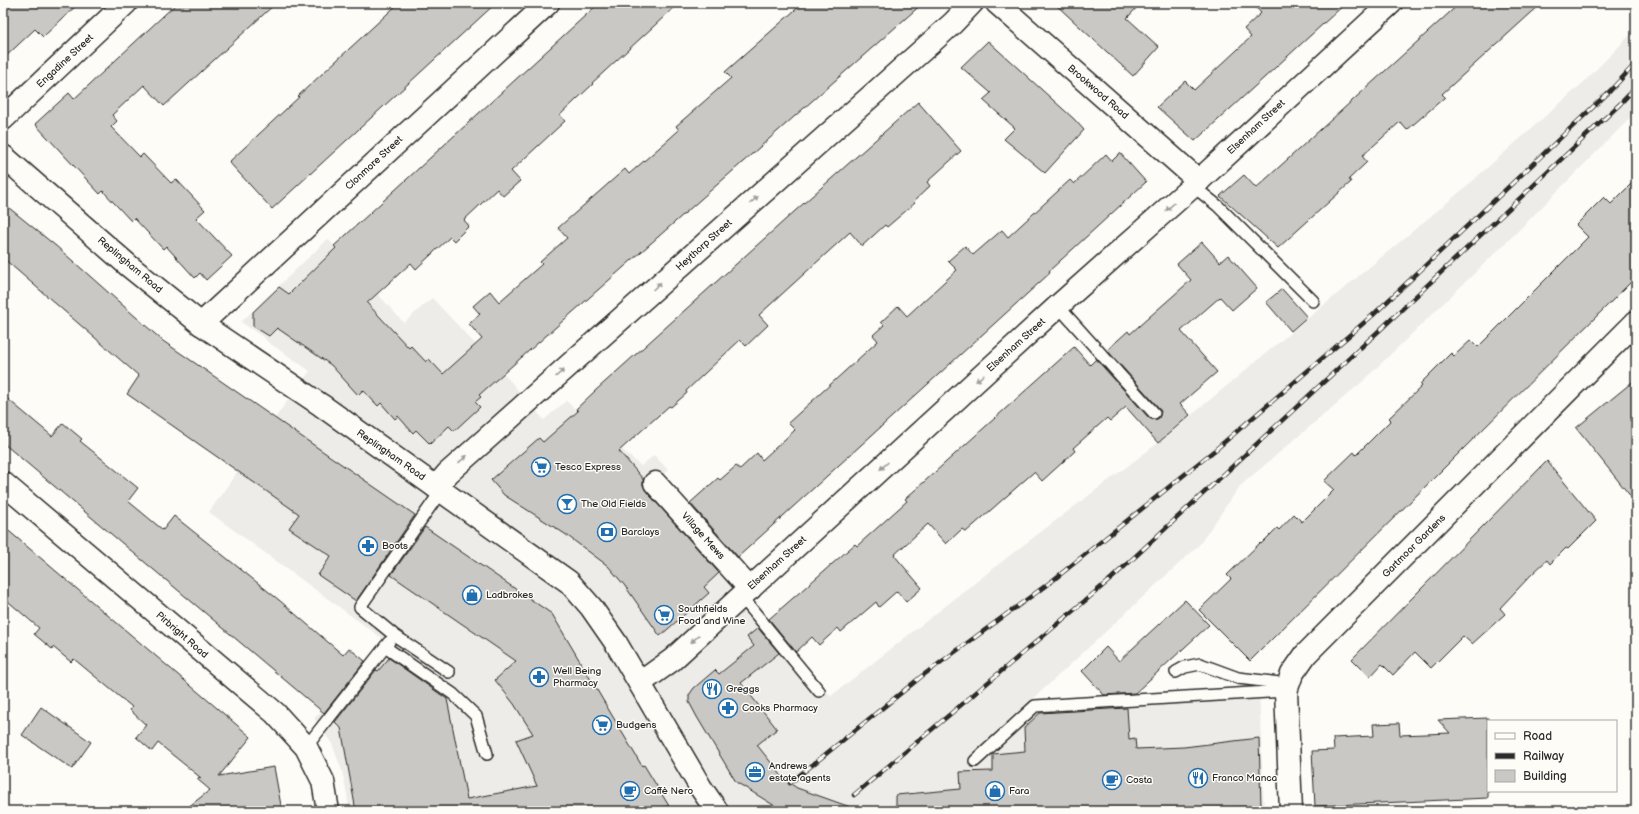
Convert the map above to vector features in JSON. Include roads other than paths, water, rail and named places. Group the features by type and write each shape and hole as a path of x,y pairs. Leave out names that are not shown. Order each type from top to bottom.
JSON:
{"street":[{"name":"Engadine Street","path":"3,119 126,3"},
{"name":"Clonmore Street","path":"201,324 548,3"},
{"name":"Heythorp Street","path":"438,489 448,473 953,23 972,3"},
{"name":"Brookwood Road","path":"997,3 1196,183"},
{"name":"Elsenham Street","path":"640,683 672,660 1058,306 1196,183 1391,3"},
{"name":"Replingham Road","path":"3,156 129,266 201,324 321,405 569,582 591,607 616,643 701,788 717,811"},
{"name":"Gartmoor Gardens","path":"1291,811 1287,688 1292,674 1306,654 1635,327"},
{"name":"Pirbright Road","path":"3,482 274,713 306,747 323,781 328,811"},
{"name":"Village Mews","path":"655,483 745,592"}],"lane":[{"path":"1196,183 1314,301"},
{"path":"1058,306 1154,413"},
{"path":"438,489 360,607 394,635 449,672"},
{"path":"745,592 819,691"},
{"path":"306,747 394,635"},
{"path":"385,647 453,694 476,716 487,754"},
{"path":"1176,672 1185,667 1200,664 1238,678 1287,688"},
{"path":"975,761 1035,706 1287,688"}],"railway":[{"path":"790,783 922,676 1052,581 1215,450 1373,315 1610,91 1636,63"},
{"path":"854,795 1112,578 1383,327 1620,104 1636,87"}],"place":[{"name":"Tesco Express","path":"541,467"},
{"name":"The Old Fields","path":"567,504"},
{"name":"Barclays","path":"607,532"},
{"name":"Boots","path":"368,546"},
{"name":"Ladbrokes","path":"472,595"},
{"name":"Southfields Food and Wine","path":"664,615"},
{"name":"Well Being Pharmacy","path":"539,677"},
{"name":"Greggs","path":"712,689"},
{"name":"Cooks Pharmacy","path":"728,708"},
{"name":"Budgens","path":"602,725"},
{"name":"Andrews estate agents","path":"755,772"},
{"name":"Franco Manca","path":"1198,778"},
{"name":"Costa","path":"1112,780"},
{"name":"Caffè Nero","path":"630,791"},
{"name":"Fara","path":"995,791"}]}
